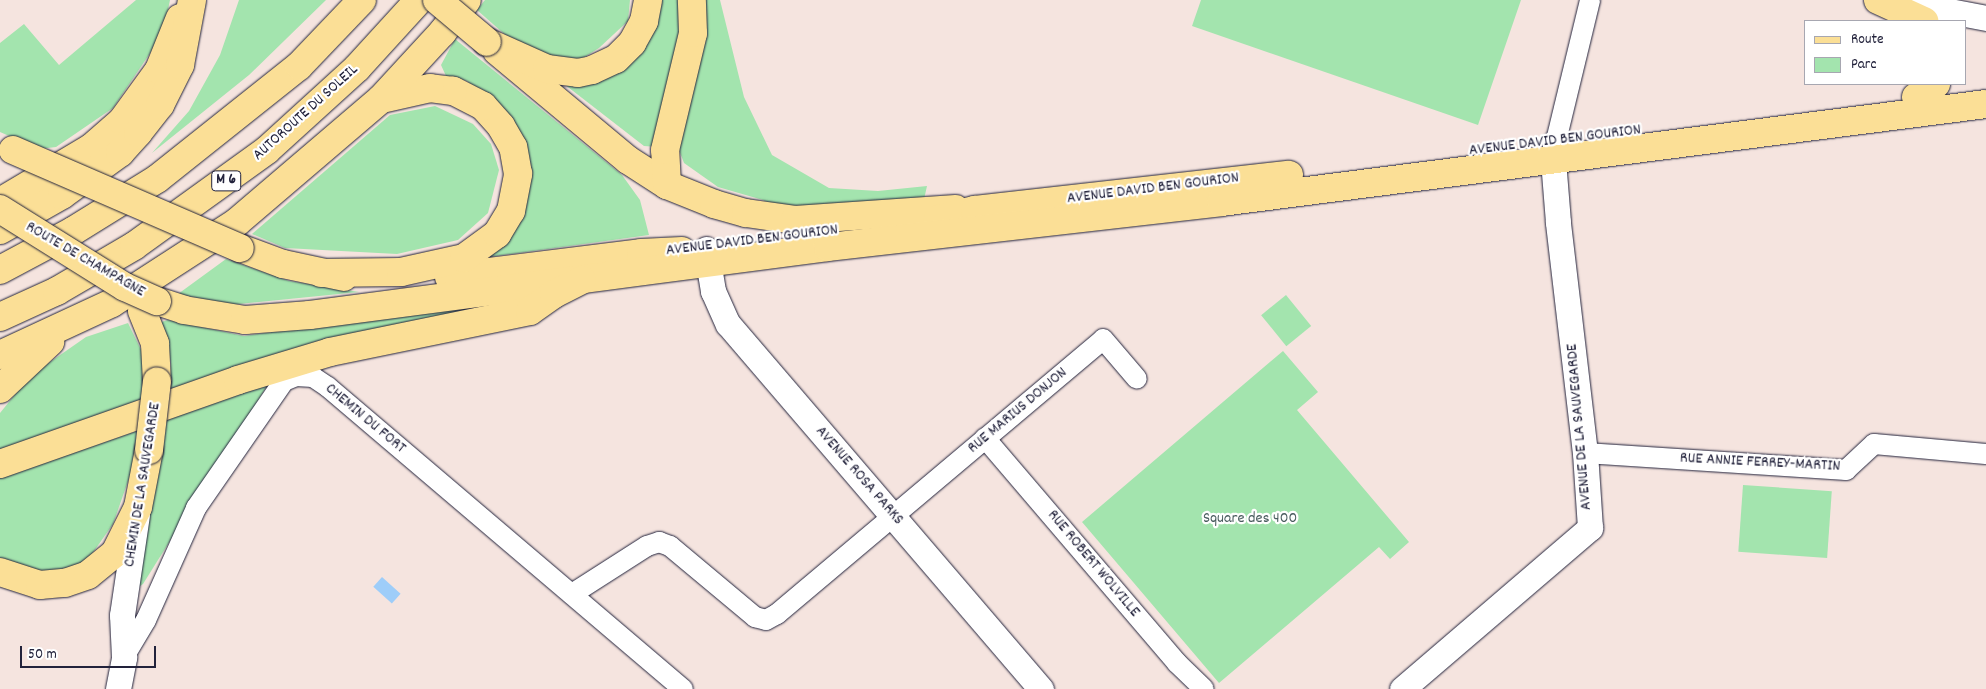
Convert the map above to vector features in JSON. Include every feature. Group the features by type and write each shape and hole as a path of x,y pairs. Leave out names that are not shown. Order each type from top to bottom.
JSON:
{"main road":[{"path":"0,202 91,148 122,121 162,64 186,0"},
{"path":"0,230 62,195 120,154 138,133 160,106 180,65 192,0"},
{"name":"M 6","path":"0,270 73,231 157,179 299,66 362,0"},
{"name":"AUTOROUTE DU SOLEIL","path":"0,318 57,291 134,246 267,150 357,68 419,0"},
{"path":"437,0 628,160 667,185 737,211 795,220 951,209 975,210"},
{"path":"0,355 77,321 144,284 237,222 380,99 442,33 468,0"},
{"path":"487,42 547,69 564,72 592,70 616,59 632,43 644,21 648,0"},
{"path":"667,185 665,150 693,33 692,0"},
{"path":"1878,0 1922,20"},
{"name":"AVENUE DAVID BEN GOURION","path":"321,273 374,282 416,281 641,252 707,257 828,247 1555,150 1926,91 1986,86"},
{"path":"6,148 240,248 283,264 321,273 400,272 464,258 489,242 511,211 518,174 513,147 501,126 483,106 453,91 430,88 380,99"},
{"name":"AVENUE DAVID BEN GOURION","path":"350,309 582,280 707,257 955,217 975,210 1986,104"},
{"name":"ROUTE DE CHAMPAGNE","path":"0,209 125,286"},
{"path":"0,464 238,380 321,355 530,310 554,294 582,280"},
{"name":"CHEMIN DE LA SAUVEGARDE","path":"125,286 149,306 155,344 157,381 149,450 138,508"},
{"name":"ROUTE DE CHAMPAGNE","path":"149,306 245,320 350,309"},
{"path":"0,389 33,356 77,321"},
{"path":"0,572 40,585 65,584 88,575 116,553 138,508"}],"street":[{"path":"1555,150 1590,0"},
{"path":"1892,0 1986,18"},
{"name":"AVENUE DE LA SAUVEGARDE","path":"1402,689 1590,528 1585,454 1555,150"},
{"name":"AVENUE ROSA PARKS","path":"707,257 713,291 728,324 1041,689"},
{"name":"RUE MARIUS DONJON","path":"572,594 647,546 659,542 670,546 755,617 766,620 778,614 1103,339 1137,380"},
{"name":"CHEMIN DU FORT","path":"124,657 146,620 196,508 284,381 296,376 313,377 365,418 683,689"},
{"name":"RUE ROBERT WOLVILLE","path":"986,438 1177,662 1204,689"},
{"name":"RUE ANNIE FERREY-MARTIN","path":"1585,454 1846,470 1874,444 1986,454"},
{"name":"CHEMIN DE LA SAUVEGARDE","path":"118,689 124,657 122,615 138,508"}],"green space":[{"path":"136,0 170,0 163,34 113,108 56,147 39,149 0,132 0,43 24,24 59,65"},
{"path":"239,0 326,0 249,75 152,153 189,111 220,55"},
{"path":"485,0 630,0 628,21 599,48 575,63 545,55 511,40 477,10"},
{"path":"658,0 681,0 685,19 658,147 644,146 564,84 622,68"},
{"path":"700,0 720,0 744,97 772,155 829,188 878,191 927,186 923,204 788,214 763,200 718,187 684,163 676,142"},
{"path":"1201,0 1521,0 1478,125 1192,26"},
{"path":"455,39 622,175 640,200 649,235 489,257 528,195 494,105 467,81 446,76 441,65"},
{"path":"435,106 473,124 491,144 499,170 488,213 458,240 397,254 285,248 252,234 390,115"},
{"path":"226,259 289,281 359,292 229,305 178,294"},
{"path":"1286,295 1311,326 1286,346 1261,315"},
{"path":"506,304 167,400 171,364 166,337 158,323 168,320 244,336 403,314"},
{"path":"128,323 147,362 144,404 0,454 0,413 30,376 86,337"},
{"name":"Square des 400","path":"1283,351 1318,392 1297,410 1409,542 1390,559 1379,547 1219,683 1082,522"},
{"path":"272,378 143,584 136,589 165,413"},
{"path":"137,431 133,467 113,524 80,571 41,579 0,559 0,478"},
{"path":"1743,485 1832,491 1827,558 1738,552"}],"water":[{"path":"382,577 401,594 392,603 373,587"}]}
